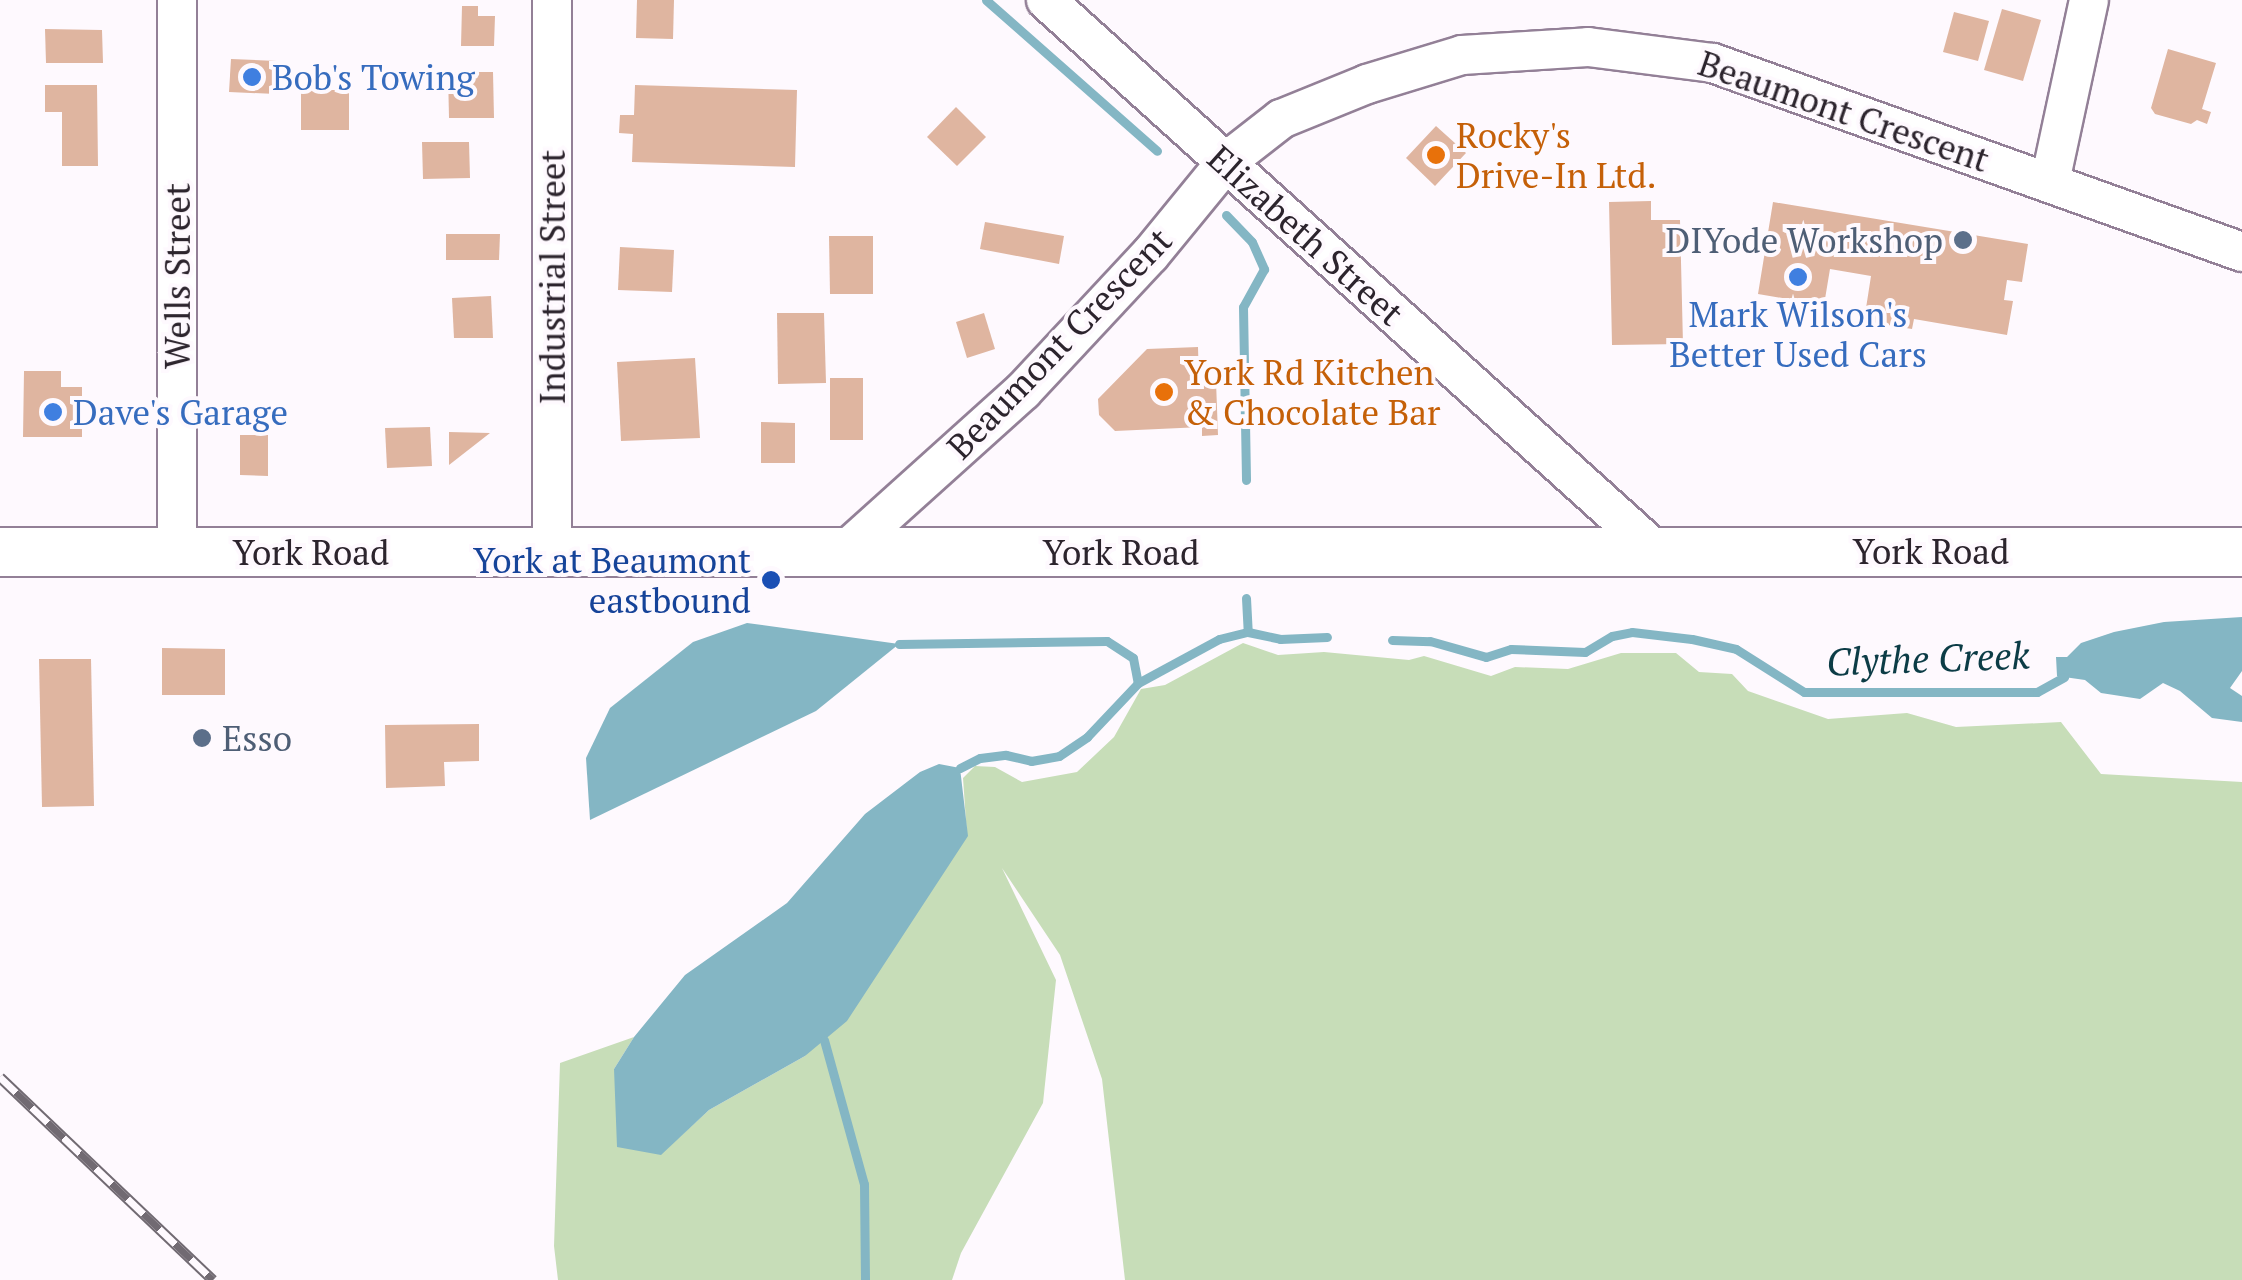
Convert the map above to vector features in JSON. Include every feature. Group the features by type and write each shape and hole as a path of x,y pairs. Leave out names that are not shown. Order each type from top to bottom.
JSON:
{"main road":[{"name":"York Road","path":"0,552 2242,552"}],"street":[{"name":"Wells Street","path":"177,0 177,551"},
{"name":"Industrial Street","path":"552,0 552,553"},
{"name":"Elizabeth Street","path":"1046,0 1654,550"},
{"path":"2050,182 2089,0"},
{"name":"Beaumont Crescent","path":"843,554 1022,391 1150,255 1226,162 1281,119 1366,84 1462,55 1588,47 1662,53 1758,75 2242,252"}],"green space":[{"path":"1243,643 1278,655 1324,652 1409,660 1424,656 1491,676 1515,667 1568,669 1621,653 1676,653 1699,672 1732,674 1748,691 1828,719 1907,713 1956,727 2061,722 2101,774 2242,782 2242,1280 1125,1280 1102,1079 1060,955 1002,868 1056,980 1043,1103 961,1253 952,1280 558,1280 554,1246 560,1063 634,1037 614,1069 661,1154 709,1110 805,1056 967,836 963,778 975,766 995,767 1022,782 1077,772 1114,737 1141,689 1165,685"}],"water":[{"name":"Clythe Creek","path":"2242,617 2242,671 2230,688 2242,696 2242,722 2212,718 2180,691 2163,683 2140,699 2101,693 2085,680 2057,676 2056,657 2067,657 2081,643 2114,632 2164,622"},
{"path":"747,623 899,644 816,711 590,820 586,758 610,708 693,642"},
{"path":"939,764 960,768 968,836 847,1021 805,1056 709,1110 661,1155 617,1147 614,1069 634,1037 685,975 787,903 865,814 920,772"}],"building":[{"path":"637,0 674,0 673,39 636,38"},
{"path":"462,6 478,6 478,16 495,16 494,46 461,46"},
{"path":"2002,9 2041,20 2023,81 1984,70"},
{"path":"1954,12 1989,21 1978,61 1943,52"},
{"path":"45,29 102,30 103,63 46,63"},
{"path":"2168,49 2216,63 2202,109 2211,112 2207,124 2197,120 2191,124 2155,114 2151,108"},
{"path":"231,59 277,61 276,94 229,92"},
{"path":"448,72 493,72 494,118 449,118"},
{"path":"45,85 97,85 98,166 62,166 62,112 45,112"},
{"path":"635,85 797,90 795,167 632,162 633,134 619,133 620,115 634,115"},
{"path":"301,90 349,90 349,130 301,130"},
{"path":"956,107 986,137 957,166 927,137"},
{"name":"Rocky's Drive-In Ltd.","path":"1436,126 1466,153 1435,186 1406,158"},
{"path":"422,142 469,142 470,178 423,179"},
{"path":"1651,201 1651,220 1680,220 1683,344 1612,345 1609,202"},
{"path":"1773,202 2028,244 2022,282 2007,280 2004,300 2013,301 2007,335 1914,319 1912,329 1864,321 1871,276 1830,269 1824,305 1758,294"},
{"path":"985,222 1064,236 1059,264 980,249"},
{"path":"446,234 500,234 499,260 446,260"},
{"path":"829,236 873,236 873,294 830,294"},
{"path":"620,247 674,250 672,292 618,290"},
{"path":"491,296 493,338 454,338 452,298"},
{"path":"777,313 824,313 826,383 778,384"},
{"path":"984,313 995,349 967,358 956,322"},
{"path":"1198,347 1199,381 1216,381 1218,435 1202,436 1202,427 1115,431 1099,415 1098,399 1147,349"},
{"path":"695,358 700,438 621,441 617,362"},
{"name":"Dave's Garage","path":"24,371 61,371 61,387 82,387 82,437 23,437"},
{"path":"830,378 863,378 863,440 830,440"},
{"path":"761,422 795,423 795,463 761,463"},
{"path":"430,427 432,466 387,468 385,428"},
{"path":"449,432 490,433 449,465"},
{"path":"240,435 268,435 268,476 240,475"},
{"path":"162,648 225,649 225,695 162,695"},
{"path":"39,659 91,659 94,806 42,807"},
{"path":"479,724 479,761 444,762 445,786 386,788 385,725"}],"waterway":[{"path":"986,0 1157,151"},
{"path":"1226,215 1252,242 1264,269 1243,307 1246,480"},
{"path":"1246,598 1248,632"},
{"name":"Clythe Creek","path":"960,768 980,758 1006,755 1031,761 1059,756 1087,737 1138,683 1219,639 1248,632 1280,639 1327,637"},
{"name":"Clythe Creek","path":"1392,640 1430,641 1486,657 1511,649 1585,652 1612,636 1632,632 1692,639 1736,649 1804,692 2037,692 2064,677"},
{"path":"899,644 1107,641 1133,658 1138,683"},
{"name":"Clythe Creek","path":"824,1040 864,1184 865,1280"}],"railway":[{"path":"0,1077 213,1280"}],"place":[{"name":"Bob's Towing","path":"252,77"},
{"name":"Rocky's Drive-In Ltd.","path":"1436,155"},
{"name":"DIYode Workshop","path":"1963,240"},
{"name":"Mark Wilson's Better Used Cars","path":"1798,277"},
{"name":"York Rd Kitchen & Chocolate Bar","path":"1164,392"},
{"name":"Dave's Garage","path":"53,412"},
{"name":"York at Beaumont eastbound","path":"771,580"},
{"name":"Esso","path":"202,738"}]}
